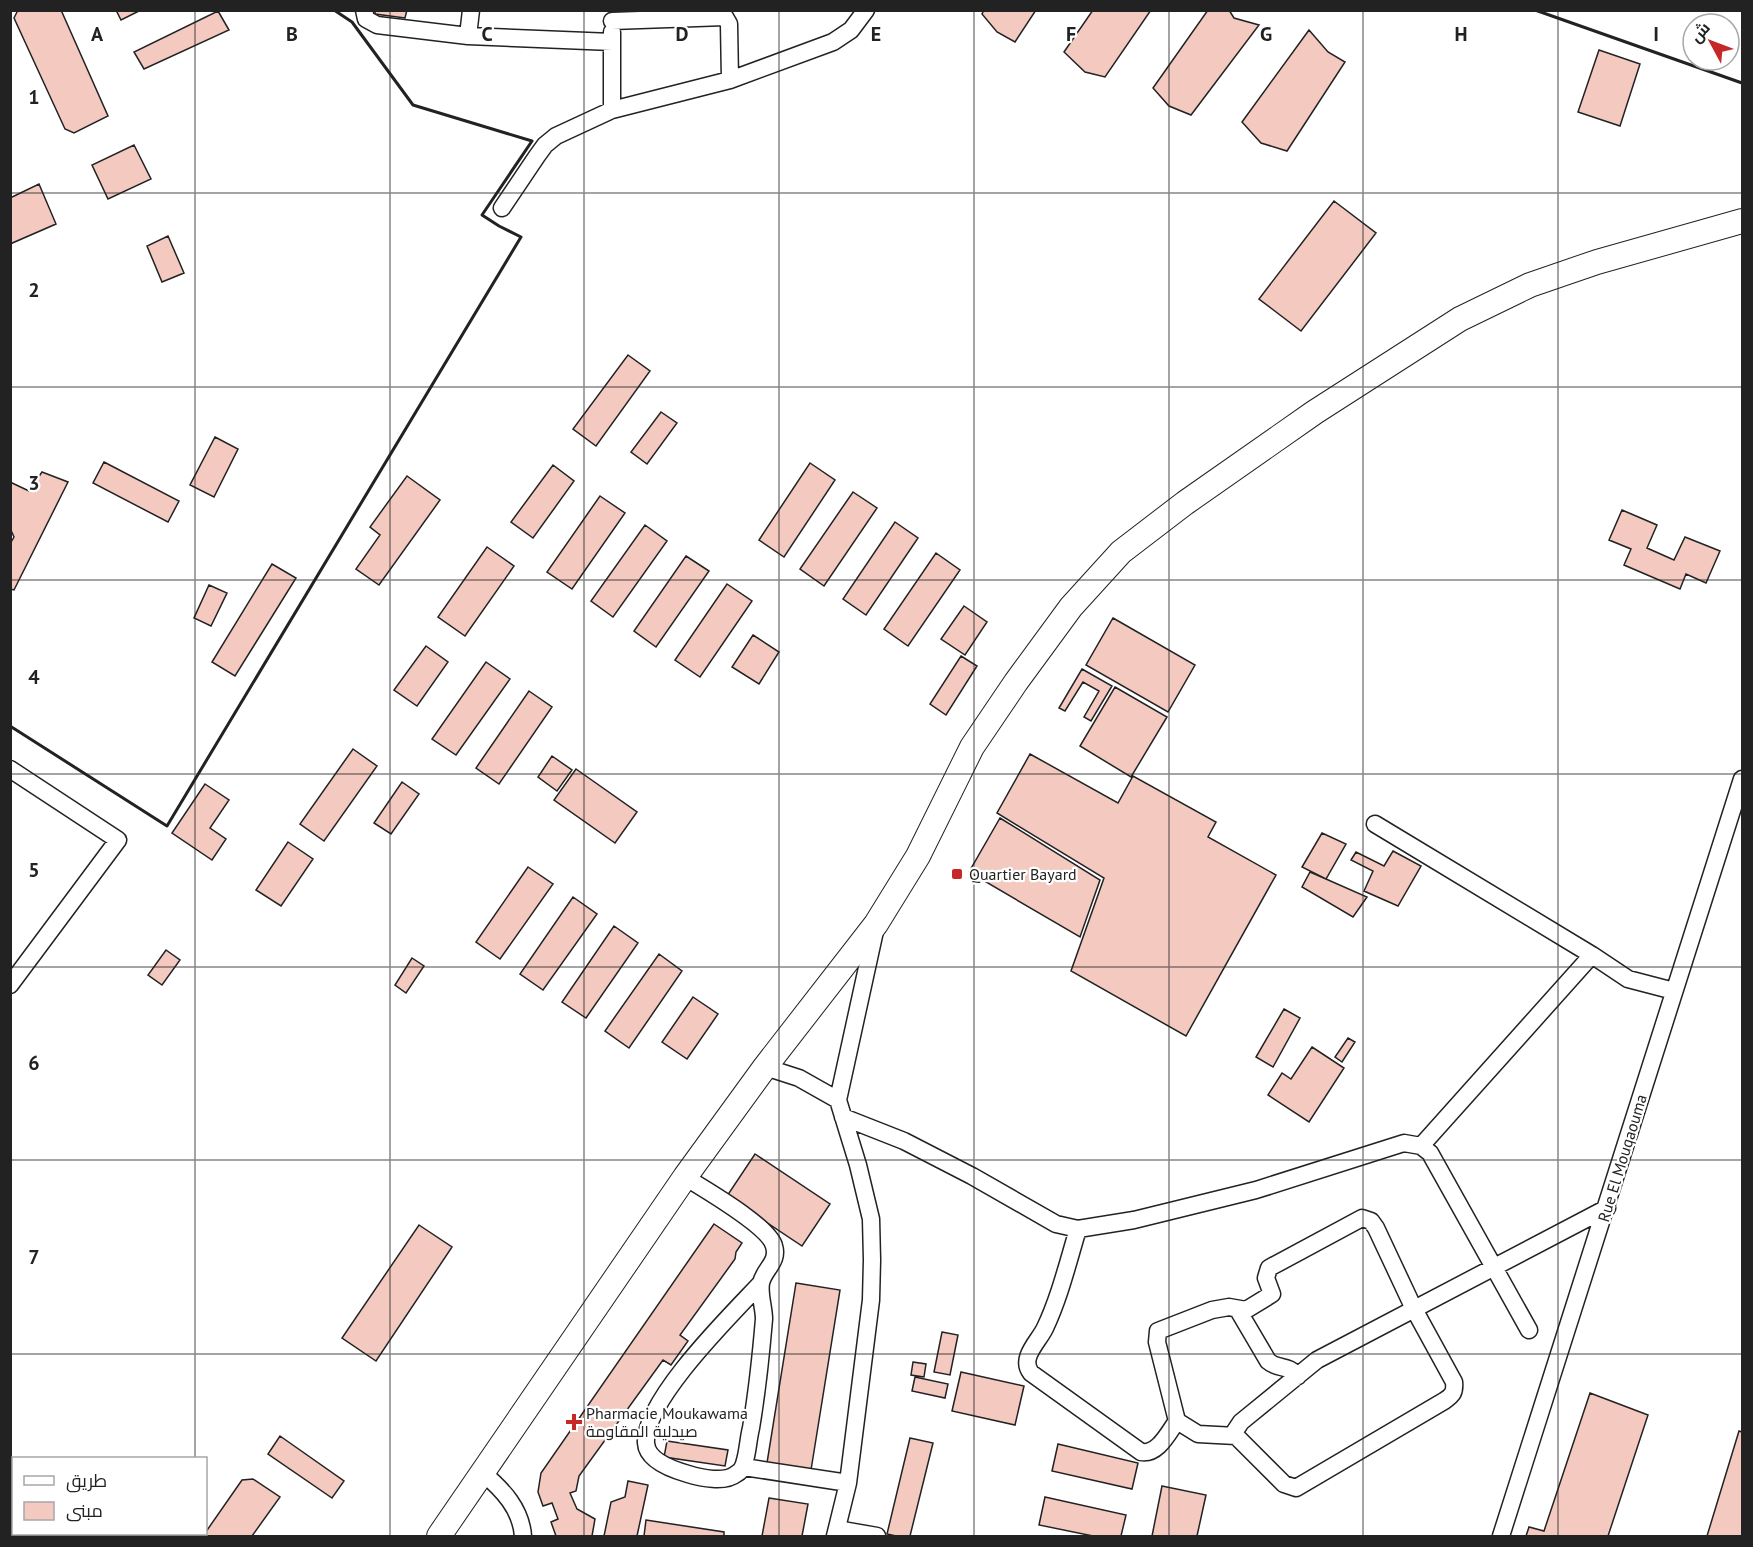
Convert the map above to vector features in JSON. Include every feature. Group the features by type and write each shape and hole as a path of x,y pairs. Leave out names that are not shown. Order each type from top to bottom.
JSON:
{"main road":[{"path":"439,1536 685,1177 765,1067 876,924 918,856 979,738 1016,682 1071,607 1121,552 1185,503 1315,412 1460,319 1530,285 1597,262 1743,221"}],"street":[{"path":"364,10 366,19 377,25 468,36 612,42"},
{"path":"468,36 471,10"},
{"path":"502,208 545,145 556,136 612,110 730,80 833,42 851,30 866,10"},
{"path":"612,110 613,16 725,17 729,24 730,80"},
{"path":"10,769 118,840 10,985"},
{"name":"Rue El Mouqaouma","path":"1501,1536 1743,779"},
{"path":"1375,824 1628,979 1674,991"},
{"path":"876,924 838,1100 858,1165 871,1219 872,1300 848,1483 836,1533 877,1536"},
{"path":"1421,1146 1592,955"},
{"path":"765,1067 800,1078 838,1100"},
{"path":"843,1117 904,1141 972,1176 1056,1224 1078,1229 1134,1221 1256,1190 1404,1143 1421,1146 1430,1154 1529,1330"},
{"path":"685,1177 762,1228 774,1245 774,1260 761,1283 713,1334 659,1403 646,1444 651,1455 660,1462 689,1474 725,1480 735,1476 744,1467 754,1407 764,1317 761,1283"},
{"path":"1236,1436 1198,1434 1177,1421 1159,1353 1158,1331 1212,1310 1229,1307 1246,1310 1272,1294 1266,1278 1269,1268 1362,1218 1371,1221 1414,1309 1454,1382 1455,1390 1452,1396 1296,1488 1284,1484 1236,1436 1235,1431 1241,1422 1317,1360 1414,1309 1494,1267 1607,1208"},
{"path":"1078,1229 1056,1303 1044,1330 1026,1360 1026,1368 1141,1452 1151,1451 1159,1445 1177,1421"},
{"path":"1238,1310 1268,1361 1273,1366 1286,1366 1298,1376"},
{"path":"744,1467 848,1483"},
{"path":"483,1473 509,1497 522,1526 523,1536"}],"building":[{"path":"18,10 61,10 108,116 74,133 65,129 14,18"},
{"path":"116,10 141,10 121,20"},
{"path":"375,10 407,10 405,18 375,14"},
{"path":"984,10 1036,10 1015,42 997,32 982,14"},
{"path":"1093,10 1151,10 1105,77 1085,72 1064,52"},
{"path":"1208,10 1229,10 1234,18 1259,25 1191,115 1169,106 1153,88"},
{"path":"218,11 229,30 144,69 134,52"},
{"path":"1309,30 1328,52 1345,62 1287,151 1261,143 1242,122"},
{"path":"1599,50 1640,64 1620,126 1578,112"},
{"path":"134,145 151,179 108,199 92,165"},
{"path":"39,184 56,224 10,244 10,198"},
{"path":"1334,201 1376,233 1301,331 1259,299"},
{"path":"168,236 184,273 162,282 147,246"},
{"path":"628,355 650,371 596,446 573,429"},
{"path":"661,412 677,423 647,464 631,452"},
{"path":"215,437 238,449 214,497 190,485"},
{"path":"104,462 179,501 168,522 93,483"},
{"path":"810,463 835,480 784,557 759,540"},
{"path":"553,465 574,481 533,538 511,522"},
{"path":"42,472 68,482 14,590 10,589 10,544 14,537 10,528 10,482 29,491"},
{"path":"407,476 440,500 379,585 356,569 380,535 370,527"},
{"path":"853,492 877,508 824,586 800,569"},
{"path":"600,496 625,513 572,589 547,572"},
{"path":"1622,510 1657,525 1647,548 1674,560 1685,537 1720,551 1706,583 1686,574 1680,589 1624,565 1631,549 1609,540"},
{"path":"895,522 918,538 866,615 843,599"},
{"path":"645,525 667,541 613,617 591,601"},
{"path":"487,547 514,566 465,636 438,617"},
{"path":"936,553 960,570 908,646 884,629"},
{"path":"686,556 709,571 656,647 634,631"},
{"path":"272,564 296,578 235,676 212,662"},
{"path":"727,584 752,601 700,677 675,660"},
{"path":"209,585 227,593 211,626 194,618"},
{"path":"964,606 987,622 965,655 941,639"},
{"path":"1113,618 1195,665 1168,712 1086,665"},
{"path":"753,635 779,652 759,684 732,667"},
{"path":"426,646 448,662 417,706 394,690"},
{"path":"961,656 977,666 946,715 930,704"},
{"path":"486,662 510,679 456,755 432,739"},
{"path":"1082,669 1112,686 1091,721 1084,717 1099,691 1083,682 1065,711 1059,708"},
{"path":"1115,687 1167,717 1131,777 1080,746"},
{"path":"529,691 552,707 499,784 476,768"},
{"path":"353,749 377,766 324,841 300,824"},
{"path":"1030,754 1118,803 1133,776 1216,822 1208,837 1276,875 1186,1036 1071,971 1104,878 997,813"},
{"path":"552,756 572,770 557,791 538,777"},
{"path":"576,769 637,812 615,843 554,800"},
{"path":"402,782 419,794 391,834 374,823"},
{"path":"205,784 229,800 210,828 226,839 212,860 172,833"},
{"path":"1000,818 1100,880 1080,937 969,872"},
{"path":"1322,833 1346,844 1326,879 1302,867"},
{"path":"288,842 313,859 281,906 256,890"},
{"path":"1393,851 1421,866 1398,906 1364,891 1373,871 1351,860 1356,852 1384,866"},
{"path":"528,867 553,884 500,959 476,942"},
{"path":"1310,872 1367,897 1353,917 1302,887"},
{"path":"573,897 597,914 543,990 520,974"},
{"path":"614,926 638,943 586,1018 562,1002"},
{"path":"166,950 180,960 162,985 148,975"},
{"path":"659,954 682,971 629,1048 605,1031"},
{"path":"412,958 424,966 406,993 395,985"},
{"path":"693,997 718,1014 687,1059 662,1042"},
{"path":"1284,1009 1300,1018 1273,1067 1256,1057"},
{"path":"1348,1038 1355,1042 1342,1062 1335,1057"},
{"path":"1312,1047 1344,1068 1309,1122 1268,1095 1282,1073 1291,1079"},
{"path":"755,1154 830,1204 802,1246 727,1196"},
{"path":"714,1224 742,1243 736,1252 735,1259 680,1335 688,1341 671,1365 663,1360 579,1476 576,1491 570,1493 577,1509 595,1519 592,1536 556,1536 551,1522 558,1519 552,1503 543,1506 538,1492 541,1473"},
{"path":"419,1225 452,1247 376,1361 342,1338"},
{"path":"796,1283 840,1290 811,1470 767,1463"},
{"path":"942,1332 958,1335 950,1375 934,1372"},
{"path":"913,1362 926,1364 924,1377 911,1375"},
{"path":"961,1372 1024,1386 1015,1425 952,1411"},
{"path":"915,1377 948,1384 945,1398 912,1391"},
{"path":"1590,1393 1648,1415 1608,1536 1526,1536 1529,1527 1544,1531"},
{"path":"1739,1431 1742,1432 1742,1536 1707,1536"},
{"path":"280,1436 344,1481 332,1498 268,1454"},
{"path":"910,1438 933,1443 910,1536 896,1536 887,1534"},
{"path":"667,1441 728,1450 725,1466 664,1457"},
{"path":"1058,1444 1138,1463 1132,1489 1052,1471"},
{"path":"253,1479 280,1497 252,1536 203,1536 207,1535 207,1530 242,1480"},
{"path":"628,1481 648,1485 637,1536 604,1536 611,1502 625,1497"},
{"path":"1162,1486 1206,1495 1197,1536 1152,1536"},
{"path":"1045,1497 1126,1515 1121,1536 1093,1536 1039,1525"},
{"path":"769,1498 808,1504 802,1536 762,1536"},
{"path":"646,1520 724,1532 724,1536 644,1536"}],"wall":[{"path":"10,726 167,826 521,237 482,215 532,141 413,105 352,22 334,10"},
{"path":"1535,10 1742,83"}],"place":[{"name":"Quartier Bayard","path":"957,874"},
{"name":"Pharmacie Moukawama صيدلية المقاومة","path":"574,1422"}]}
